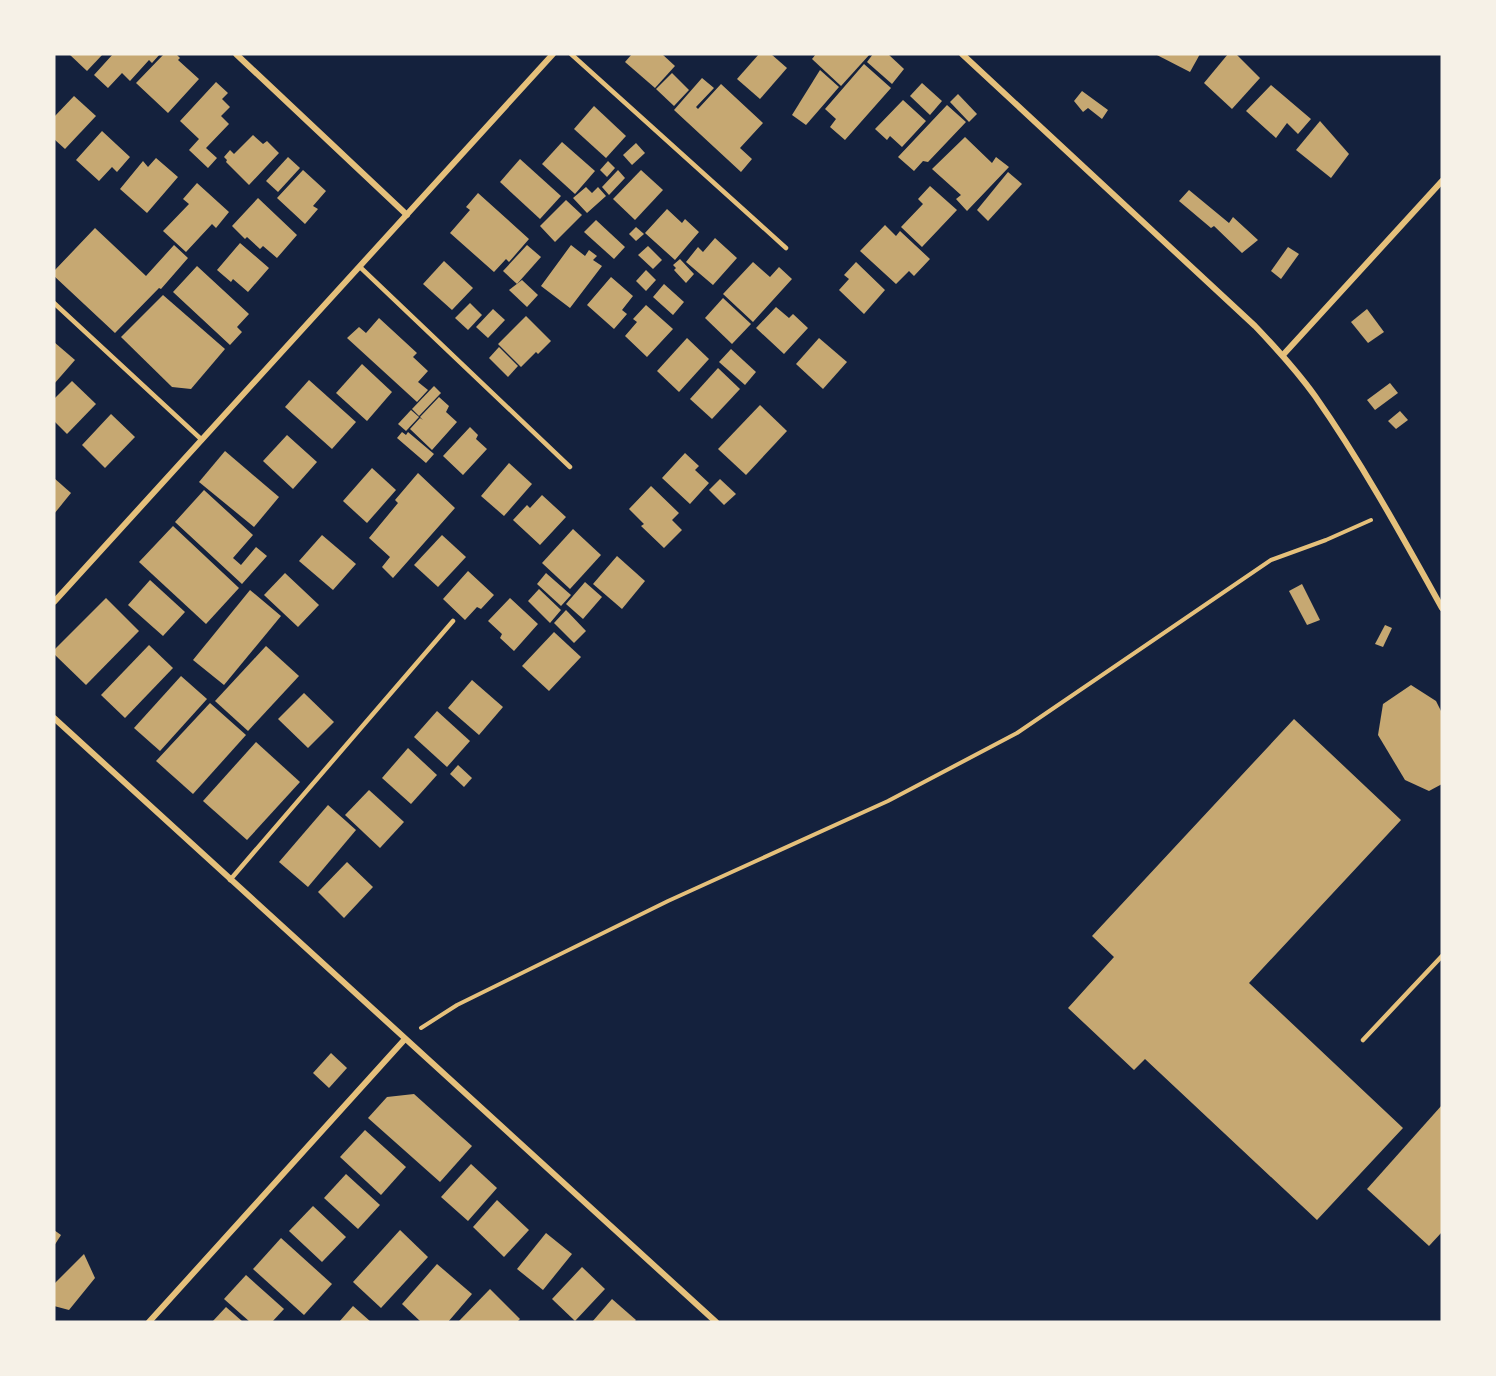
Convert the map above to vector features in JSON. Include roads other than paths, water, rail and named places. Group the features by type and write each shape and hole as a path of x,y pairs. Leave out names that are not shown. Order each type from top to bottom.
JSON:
{"street":[{"path":"236,54 407,215"},
{"path":"54,602 553,54"},
{"path":"962,54 1255,326 1283,356 1314,394 1388,512 1442,608"},
{"path":"1283,356 1442,181"},
{"path":"54,718 716,1322"},
{"path":"149,1322 405,1039"}],"lane":[{"path":"571,54 786,248"},
{"path":"360,267 570,467"},
{"path":"54,303 202,440"},
{"path":"230,880 453,621"},
{"path":"1363,1040 1442,956"}]}
